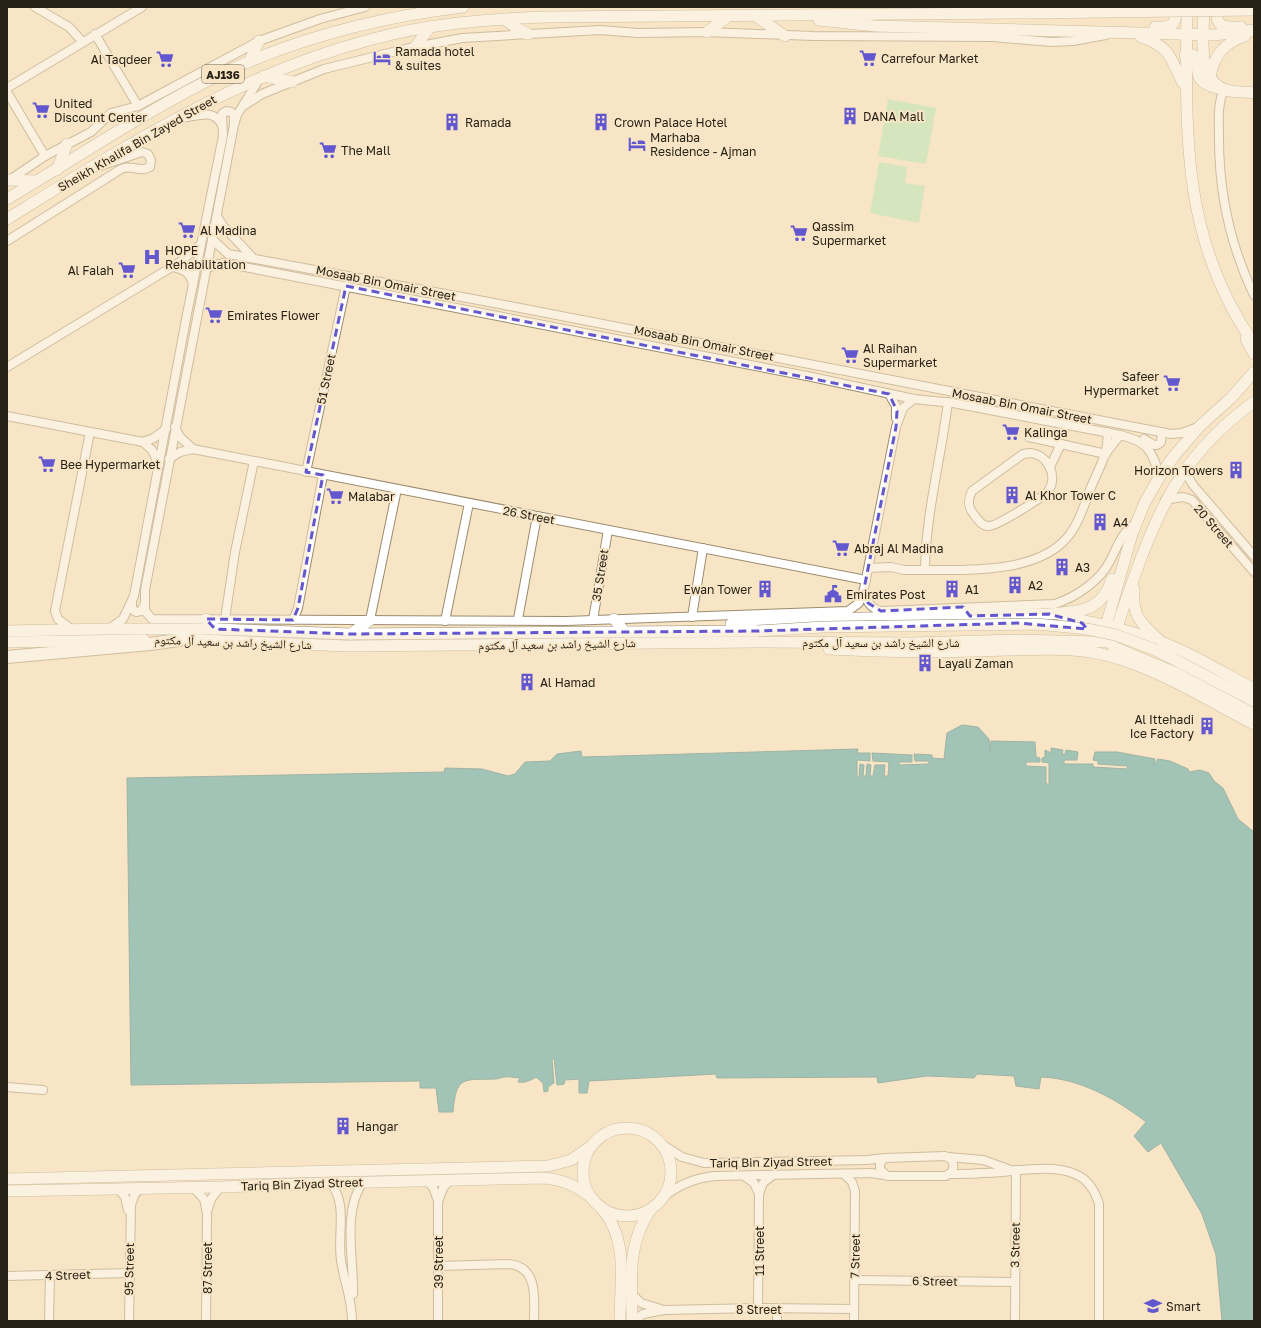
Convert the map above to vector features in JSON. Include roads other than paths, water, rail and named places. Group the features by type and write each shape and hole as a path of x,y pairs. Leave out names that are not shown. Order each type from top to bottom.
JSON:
{"highway":[{"path":"7,657 186,639"}],"main road":[{"name":"Sheikh Khalifa Bin Zayed Street","path":"7,199 163,105 203,83 250,62 322,36 421,9 462,7"},
{"path":"1124,32 1138,28 1168,27 1175,21 1176,7"},
{"path":"1217,7 1217,19 1222,25 1231,27 1254,27"},
{"name":"Sheikh Khalifa Bin Zayed Street","path":"7,219 86,170 174,119 262,76 343,47 430,27 504,19 730,15 1254,10"},
{"path":"797,15 836,22 875,26 1124,32 1188,22 1204,12"},
{"path":"1204,12 1204,60 1210,77 1224,89"},
{"path":"707,32 730,15"},
{"path":"754,15 785,36"},
{"path":"504,19 528,34"},
{"path":"1188,22 1204,35 1221,35 1254,30"},
{"path":"1188,22 1185,55 1189,158 1197,215 1213,270 1254,354"},
{"path":"415,47 430,27"},
{"path":"978,36 990,29"},
{"path":"1124,32 1155,42 1167,50 1175,62 1186,89"},
{"path":"1210,77 1213,64 1222,50 1236,39 1254,34"},
{"path":"250,62 260,41"},
{"path":"1185,55 1191,54 1195,56 1197,73 1203,82 1224,89 1254,93"},
{"path":"262,76 292,82"},
{"path":"57,170 67,144"},
{"path":"8,180 38,181"},
{"path":"1220,305 1236,317 1254,344"},
{"path":"1254,372 1231,398 1200,426 1160,476 1145,502 1124,559 1104,636 1114,647 1176,672 1254,714"},
{"path":"1216,411 1219,395"},
{"path":"1107,641 1114,636 1151,530 1165,500 1184,470 1198,452 1254,402"},
{"path":"1198,452 1200,442 1208,432 1205,426 1200,426"},
{"path":"694,631 708,626 722,624 864,618 1049,614 1085,610 1097,604 1109,588 1117,567 1124,559"},
{"path":"1134,578 1133,599 1136,613 1144,626 1161,642"},
{"path":"963,607 970,616"},
{"path":"1049,614 1106,625 1161,642 1179,649 1254,689"},
{"path":"722,624 736,615"},
{"path":"1040,640 1051,634 1081,636 1085,634 1087,630 1084,624 1066,617"},
{"path":"206,618 215,629"},
{"path":"614,619 625,632"},
{"path":"351,634 370,620"},
{"name":"شارع الشيخ راشد بن سعيد آل مكتوم","path":"7,642 186,639 347,646 757,636 823,627 1018,623 1087,629 1116,635 1156,650 1254,701"},
{"name":"شارع الشيخ راشد بن سعيد آل مكتوم","path":"7,631 71,629 215,629 351,634 694,631 757,636 911,643 1040,640 1107,641"},
{"path":"757,636 786,647 874,651 983,651 1055,648 1089,652 1123,660 1152,671 1254,724"},
{"path":"1148,660 1144,654 1133,648 1133,641 1136,638 1141,637 1162,646 1179,649"},
{"path":"620,1321 620,1247 614,1225 601,1207 592,1198 586,1186 583,1173 585,1160 590,1147 607,1132 630,1128 651,1134 663,1145 671,1161 672,1170 668,1189 664,1197 651,1209 639,1227 633,1247 633,1321"},
{"name":"Tariq Bin Ziyad Street","path":"7,1179 548,1166 570,1160 590,1147"},
{"path":"139,1189 140,1177"},
{"name":"Tariq Bin Ziyad Street","path":"7,1191 120,1190 425,1180 554,1179 574,1186 592,1198"},
{"path":"601,1207 622,1215 637,1215 651,1209"}],"street":[{"path":"35,7 70,27 82,41"},
{"path":"7,88 82,41 142,7"},
{"path":"8,180 46,156 94,130 112,113 138,106 260,41 320,19 365,7"},
{"path":"243,107 257,97 341,64 462,38 600,30 638,33 707,32 785,36 978,36 1063,42 1084,40 1124,32"},
{"path":"94,34 138,106"},
{"path":"234,125 262,76"},
{"path":"1224,89 1218,111 1219,162 1222,191 1234,245 1254,295"},
{"path":"7,92 46,156"},
{"path":"144,605 140,611 136,612 132,609 193,285 223,136 222,114 228,111 234,115 234,125 144,590 144,605 147,615 156,620 206,618 445,621 518,619 593,620 848,611 859,603 864,589 896,427 897,411 889,394"},
{"path":"174,119 208,114 215,116 222,125"},
{"path":"7,241 121,169 130,167 145,170 150,167 151,160 148,154 142,152 111,164 86,170"},
{"path":"217,216 223,226 253,258"},
{"path":"212,239 228,254 222,257 224,264"},
{"path":"7,367 188,257 202,243"},
{"name":"Mosaab Bin Omair Street","path":"228,254 1116,420 1162,432 1182,433 1200,426"},
{"name":"Mosaab Bin Omair Street","path":"206,270 214,265 224,264 346,286 812,377 914,399 951,403 1107,432 1133,438 1142,442 1149,449 1160,476"},
{"path":"172,267 184,270 191,276 193,285"},
{"name":"51 Street","path":"306,472 346,286"},
{"path":"896,427 903,408 914,399"},
{"path":"925,569 928,522 946,422 951,403"},
{"path":"1239,414 1254,409"},
{"path":"7,416 143,442 154,438 166,429"},
{"path":"175,427 180,437 192,449"},
{"path":"71,629 58,619 54,611 90,432"},
{"path":"1106,454 1107,432"},
{"path":"1133,438 1141,438 1153,445 1157,445 1161,442 1162,432"},
{"path":"869,568 893,572 904,570 1006,566 1026,562 1050,552 1065,541 1076,526 1106,454 1120,435"},
{"path":"1029,437 1106,454"},
{"path":"143,442 156,455 159,466"},
{"path":"1050,467 1040,455 1030,453 1024,454 975,488 969,499 971,511 983,525 990,526 1000,523 1048,490 1052,479 1050,467 1062,444"},
{"path":"169,459 180,452 192,449"},
{"name":"26 Street","path":"192,449 866,580"},
{"path":"225,619 236,552 254,461"},
{"name":"20 Street","path":"1184,470 1207,502 1254,556"},
{"path":"293,620 298,608 323,475"},
{"path":"370,620 397,489"},
{"name":"20 Street","path":"1165,500 1186,497 1192,500 1254,572"},
{"path":"1199,508 1202,504 1207,502"},
{"path":"445,621 468,503"},
{"path":"518,619 537,516"},
{"path":"864,589 868,603 873,608 881,611 1043,605 1065,600 1099,577 1110,561 1120,538 1136,523"},
{"name":"35 Street","path":"593,620 608,530"},
{"path":"692,617 703,548"},
{"path":"107,629 116,626 123,619 132,603"},
{"path":"7,1086 43,1090"},
{"name":"Tariq Bin Ziyad Street","path":"663,1145 682,1157 704,1164 948,1157 983,1160 1014,1170"},
{"path":"948,1157 954,1165 949,1174"},
{"path":"884,1175 879,1166 885,1158"},
{"path":"1014,1170 1066,1171 1084,1179 1096,1194 1100,1214 1099,1321"},
{"name":"Tariq Bin Ziyad Street","path":"664,1197 677,1187 693,1180 715,1176 864,1173 884,1175 942,1176 949,1174 1014,1170"},
{"name":"3 Street","path":"1014,1170 1014,1321"},
{"name":"7 Street","path":"854,1321 855,1191 858,1182 864,1173"},
{"path":"844,1174 852,1182 855,1191"},
{"path":"759,1194 763,1183 773,1175"},
{"path":"744,1176 754,1183 759,1194"},
{"name":"39 Street","path":"425,1180 436,1192 438,1202 438,1321"},
{"name":"39 Street","path":"438,1202 443,1188 450,1180"},
{"path":"352,1321 352,1208 355,1194 363,1182"},
{"path":"331,1183 339,1198 341,1206 340,1253 352,1307"},
{"name":"87 Street","path":"206,1321 207,1214 210,1199 220,1187"},
{"name":"87 Street","path":"194,1188 204,1199 207,1214"},
{"name":"95 Street","path":"129,1321 130,1216 132,1202 139,1189"},
{"name":"95 Street","path":"120,1190 127,1200 130,1216"},
{"name":"11 Street","path":"758,1308 759,1194"},
{"path":"438,1266 509,1264 518,1266 526,1272 532,1280 534,1290 534,1321"},
{"name":"4 Street","path":"7,1276 130,1273"},
{"path":"49,1321 50,1275"},
{"name":"6 Street","path":"854,1280 1015,1282"},
{"name":"8 Street","path":"632,1294 641,1303 664,1310"},
{"name":"8 Street","path":"633,1321 643,1314 664,1310 758,1308 854,1309"},
{"path":"777,1308 777,1321"}],"water":[{"path":"962,725 978,727 989,739 990,752 991,741 1035,742 1036,757 1040,758 1040,762 1026,762 1026,766 1046,767 1046,784 1049,784 1049,763 1042,762 1042,758 1045,757 1045,750 1051,753 1051,748 1063,750 1062,754 1065,754 1066,750 1078,752 1077,760 1064,760 1064,764 1093,764 1093,767 1128,769 1127,766 1098,764 1098,761 1093,760 1095,752 1117,752 1155,759 1153,765 1158,759 1170,761 1188,769 1189,772 1200,770 1209,773 1214,781 1223,788 1238,819 1254,832 1254,1321 1222,1321 1216,1255 1202,1214 1161,1143 1148,1152 1134,1136 1146,1122 1123,1105 1096,1091 1069,1081 1055,1078 1041,1077 1039,1089 1016,1086 1014,1076 977,1074 974,1078 927,1076 878,1083 877,1077 717,1078 716,1074 589,1081 587,1093 579,1093 579,1079 565,1080 564,1084 557,1085 554,1058 552,1059 554,1083 548,1087 548,1091 544,1092 543,1083 536,1077 530,1081 523,1082 518,1082 520,1078 508,1077 469,1080 459,1086 456,1091 453,1112 439,1112 436,1088 420,1088 420,1081 131,1085 127,778 444,772 445,768 482,769 508,776 515,774 525,762 550,761 557,754 581,751 582,757 858,749 857,753 870,753 870,761 857,760 857,777 859,777 860,764 864,765 863,776 866,776 867,764 871,765 870,776 873,776 875,765 885,765 884,776 888,776 889,762 873,761 872,753 912,755 912,762 899,762 899,765 929,764 929,761 915,761 914,754 932,755 932,758 944,759 947,733"}],"place":[{"name":"Ramada hotel & suites","path":"382,58"},
{"name":"Carrefour Market","path":"868,58"},
{"name":"Al Taqdeer","path":"165,59"},
{"name":"United Discount Center","path":"41,110"},
{"name":"DANA Mall","path":"850,116"},
{"name":"Ramada","path":"452,122"},
{"name":"Crown Palace Hotel","path":"601,122"},
{"name":"Marhaba Residence - Ajman","path":"637,144"},
{"name":"The Mall","path":"328,150"},
{"name":"Al Madina","path":"187,230"},
{"name":"Qassim Supermarket","path":"799,233"},
{"name":"HOPE Rehabilitation","path":"152,257"},
{"name":"Al Falah","path":"127,270"},
{"name":"Emirates Flower","path":"214,315"},
{"name":"Al Raihan Supermarket","path":"850,355"},
{"name":"Safeer Hypermarket","path":"1172,383"},
{"name":"Kalinga","path":"1011,432"},
{"name":"Bee Hypermarket","path":"47,464"},
{"name":"Horizon Towers","path":"1236,470"},
{"name":"Al Khor Tower C","path":"1012,495"},
{"name":"Malabar","path":"335,496"},
{"name":"A4","path":"1100,522"},
{"name":"Abraj Al Madina","path":"841,548"},
{"name":"A3","path":"1062,567"},
{"name":"A2","path":"1015,585"},
{"name":"Ewan Tower","path":"765,589"},
{"name":"A1","path":"952,589"},
{"name":"Emirates Post","path":"833,594"},
{"name":"Layali Zaman","path":"925,663"},
{"name":"Al Hamad","path":"527,682"},
{"name":"Al Ittehadi Ice Factory","path":"1207,726"},
{"name":"Hangar","path":"343,1126"},
{"name":"Smart","path":"1153,1306"}]}
